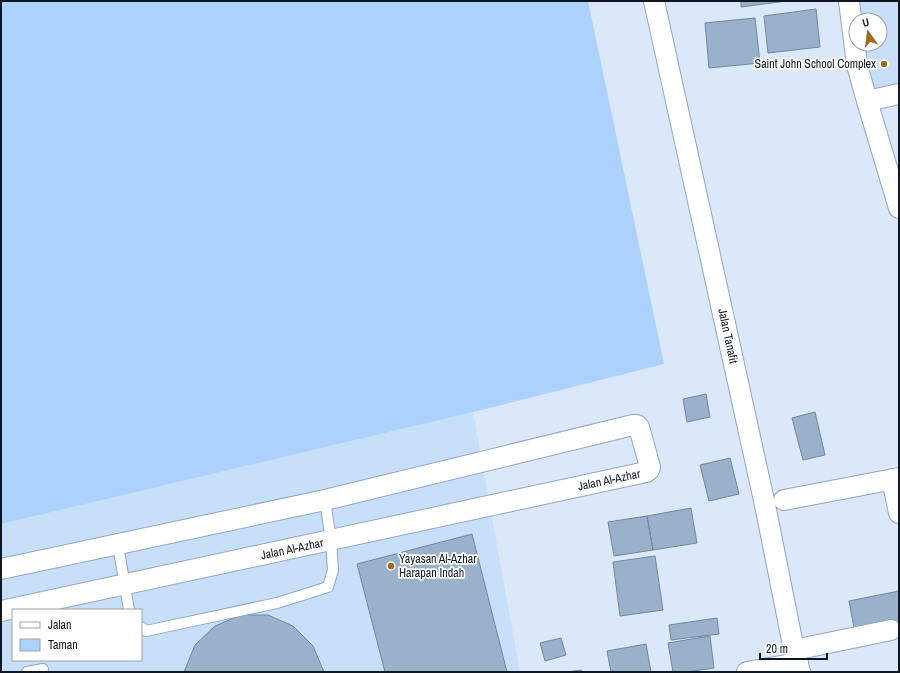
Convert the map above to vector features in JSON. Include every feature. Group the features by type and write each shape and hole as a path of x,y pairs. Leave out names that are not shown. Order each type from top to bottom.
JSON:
{"street":[{"name":"Jalan Tanafit","path":"654,1 765,505 797,662"},
{"path":"849,1 857,66 899,208"},
{"path":"867,101 899,94"},
{"name":"Jalan Al-Azhar","path":"1,569 325,500 633,425 639,427 650,467 646,472 1,611"},
{"path":"784,500 896,478 899,513"},
{"path":"747,672 797,662 891,630"}],"lane":[{"path":"142,628 146,631 277,603 328,587 333,570 331,540 325,500"},
{"path":"118,545 129,609"},
{"path":"27,672 43,669"}],"shaded area":[{"name":"Saint John School Complex","path":"858,1 899,1 899,85 873,91 866,52 888,52 888,12 860,12"},
{"path":"473,412 520,672 1,672 1,524"}],"green space":[{"path":"1,1 588,1 664,364 473,412 1,524"}],"building":[{"path":"741,1 787,1 741,7"},
{"path":"816,9 820,47 768,53 764,16"},
{"path":"755,18 760,63 709,68 705,23"},
{"path":"706,394 710,417 687,422 683,399"},
{"path":"815,412 825,455 803,460 792,418"},
{"path":"730,458 739,494 709,501 700,465"},
{"path":"691,508 697,543 653,550 647,516"},
{"path":"647,516 653,550 614,556 608,522"},
{"path":"472,534 507,672 385,672 357,564"},
{"path":"655,556 663,610 620,616 613,562"},
{"path":"899,591 899,624 855,633 849,601"},
{"path":"241,615 268,615 293,626 313,646 324,672 184,672 195,645 215,626"},
{"path":"717,618 719,634 671,640 669,625"},
{"path":"710,636 714,668 686,672 673,672 668,643"},
{"path":"561,638 566,655 545,661 540,643"},
{"path":"646,644 651,672 611,672 607,651"},
{"path":"581,670 582,672 568,672"}],"place":[{"name":"Saint John School Complex","path":"884,64"},
{"name":"Yayasan Al-Azhar Harapan Indah","path":"391,566"}]}
